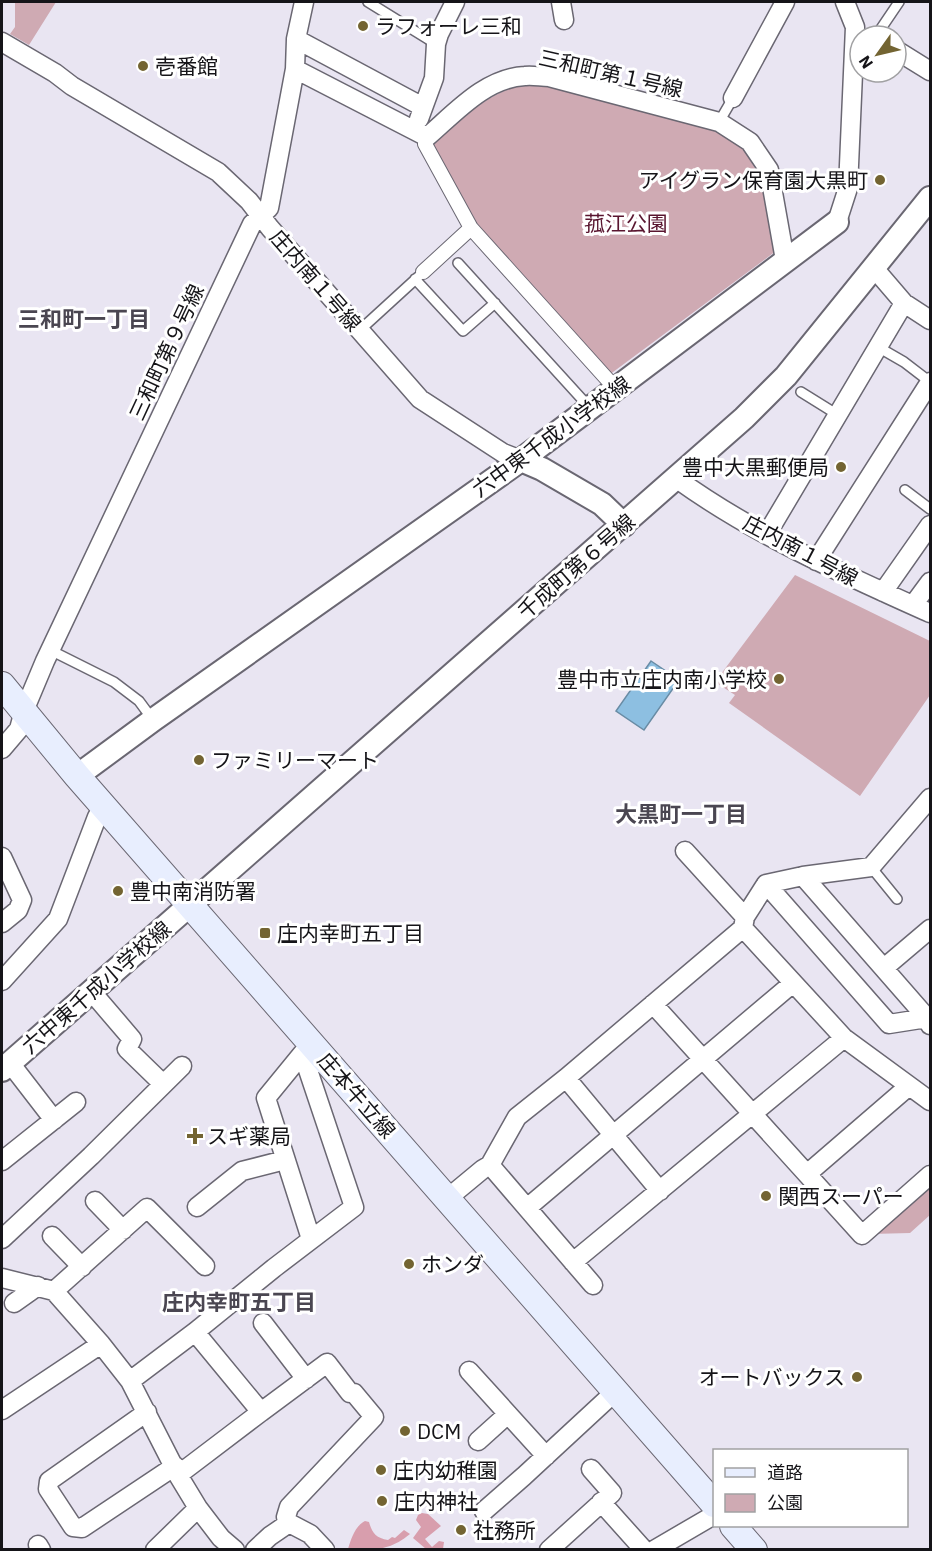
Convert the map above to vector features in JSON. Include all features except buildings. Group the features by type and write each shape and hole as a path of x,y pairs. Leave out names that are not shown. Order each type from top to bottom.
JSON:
{"main road":[{"name":"庄本牛立線","path":"2,685 77,776 191,903 713,1503"},
{"path":"734,1527 754,1550"}],"street":[{"name":"三和町第９号線","path":"2,749 19,729 24,711 50,650 252,224 269,208 295,69 296,39 304,2"},
{"path":"420,135 423,107 434,78 436,44 457,2"},
{"path":"561,2 564,20"},
{"path":"733,98 785,2"},
{"name":"六中東千成小学校線","path":"845,2 854,24"},
{"path":"296,39 423,107"},
{"name":"庄内南１号線","path":"2,42 218,172 249,201 420,399 503,453 542,469 602,504 624,525"},
{"path":"908,58 930,71"},
{"path":"295,69 420,135 471,228 616,389"},
{"name":"三和町第１号線","path":"420,135 483,90 503,81 524,76 549,77 719,123 750,142 769,170 785,260"},
{"name":"六中東千成小学校線","path":"77,776 521,460 837,222 848,188 853,84"},
{"name":"千成町第６号線","path":"191,903 744,418 786,376 930,198"},
{"path":"419,276 471,228"},
{"path":"874,268 904,303 930,320"},
{"path":"767,534 904,303"},
{"path":"816,561 930,382"},
{"name":"庄内南１号線","path":"677,479 700,496 816,561 930,613"},
{"path":"883,592 930,525"},
{"path":"913,605 930,582"},
{"path":"2,981 58,919 97,817 104,805"},
{"path":"448,1198 483,1169 490,1166 517,1117 653,1004 744,923 766,884 803,876 872,867 928,805"},
{"path":"686,851 793,983 844,1038 930,1101"},
{"path":"2,857 22,900 18,910 2,923"},
{"path":"803,876 929,1022"},
{"path":"766,884 889,1024 929,1022"},
{"name":"六中東千成小学校線","path":"6,1067 191,903"},
{"path":"884,968 929,934"},
{"path":"527,1208 793,983"},
{"path":"90,992 132,1039 122,1054 163,1084"},
{"path":"653,1004 862,1235 930,1175"},
{"path":"573,1262 844,1038"},
{"path":"311,1239 266,1098 302,1054 317,1049"},
{"path":"130,1381 354,1207 308,1070 317,1049"},
{"path":"2,1239 91,1156 182,1066"},
{"path":"6,1067 54,1120"},
{"path":"566,1078 660,1191"},
{"path":"807,1174 909,1086"},
{"path":"2,1161 76,1102"},
{"path":"197,1207 242,1171 285,1160"},
{"path":"490,1166 593,1285"},
{"path":"95,1201 123,1230"},
{"path":"14,1303 46,1289 82,1267 147,1208 205,1266"},
{"path":"52,1236 82,1267"},
{"path":"2,1278 46,1289 101,1344 130,1381 176,1471 198,1508 221,1538 235,1550"},
{"path":"263,1323 306,1378"},
{"path":"195,1332 261,1412"},
{"path":"2,1410 101,1344"},
{"path":"147,1412 49,1480 48,1490 73,1527 82,1528 176,1471 327,1363 350,1393 354,1393 374,1417 289,1507 286,1517 289,1523 310,1534 325,1550"},
{"path":"469,1371 546,1456"},
{"path":"484,1511 617,1390"},
{"path":"478,1442 508,1414"},
{"path":"549,1550 570,1543 601,1502 612,1493 591,1469"},
{"path":"601,1502 644,1550"},
{"path":"155,1550 198,1508"},
{"path":"654,1550 713,1516"},
{"path":"255,1550 276,1531 289,1523"}],"lane":[{"path":"368,2 436,44"},
{"path":"884,24 899,2"},
{"path":"719,123 733,98"},
{"path":"458,263 590,408"},
{"path":"360,330 419,276 463,332 495,303"},
{"path":"878,347 904,362 930,382"},
{"path":"801,392 838,415"},
{"path":"904,490 930,509"},
{"path":"50,650 114,682 139,701 153,720"},
{"path":"872,867 897,899"}],"green space":[{"path":"15,2 56,2 29,45 10,34 15,27"},
{"name":"菰江公園","path":"524,84 544,86 713,129 743,148 759,175 776,251 609,375 470,216 431,145 485,101 510,88"},
{"path":"795,575 930,641 930,695 860,796 729,703 735,695 715,682"},
{"path":"930,1182 930,1215 910,1233 871,1234"}],"shaded area":[{"path":"422,1513 428,1514 441,1526 425,1539 432,1547 439,1541 444,1542 443,1549 426,1549 413,1538 421,1527 416,1520"},
{"path":"365,1521 369,1522 375,1534 380,1538 388,1540 395,1538 404,1530 410,1534 395,1544 382,1548 348,1549 356,1529"}],"water":[{"path":"651,661 679,680 644,730 616,711"}],"place":[{"name":"ラフォーレ三和","path":"363,26"},
{"name":"壱番館","path":"143,66"},
{"name":"アイグラン保育園大黒町","path":"880,180"},
{"name":"豊中大黒郵便局","path":"841,467"},
{"name":"豊中市立庄内南小学校","path":"779,679"},
{"name":"ファミリーマート","path":"199,760"},
{"name":"豊中南消防署","path":"118,891"},
{"name":"庄内幸町五丁目","path":"265,933"},
{"name":"スギ薬局","path":"195,1136"},
{"name":"関西スーパー","path":"766,1196"},
{"name":"ホンダ","path":"409,1264"},
{"name":"オートバックス","path":"857,1377"},
{"name":"DCM","path":"405,1431"},
{"name":"庄内幼稚園","path":"381,1470"},
{"name":"庄内神社","path":"382,1501"},
{"name":"社務所","path":"461,1530"}],"district":[{"name":"三和町一丁目","path":"84,318"},
{"name":"大黒町一丁目","path":"681,813"},
{"name":"庄内幸町五丁目","path":"239,1301"}]}
